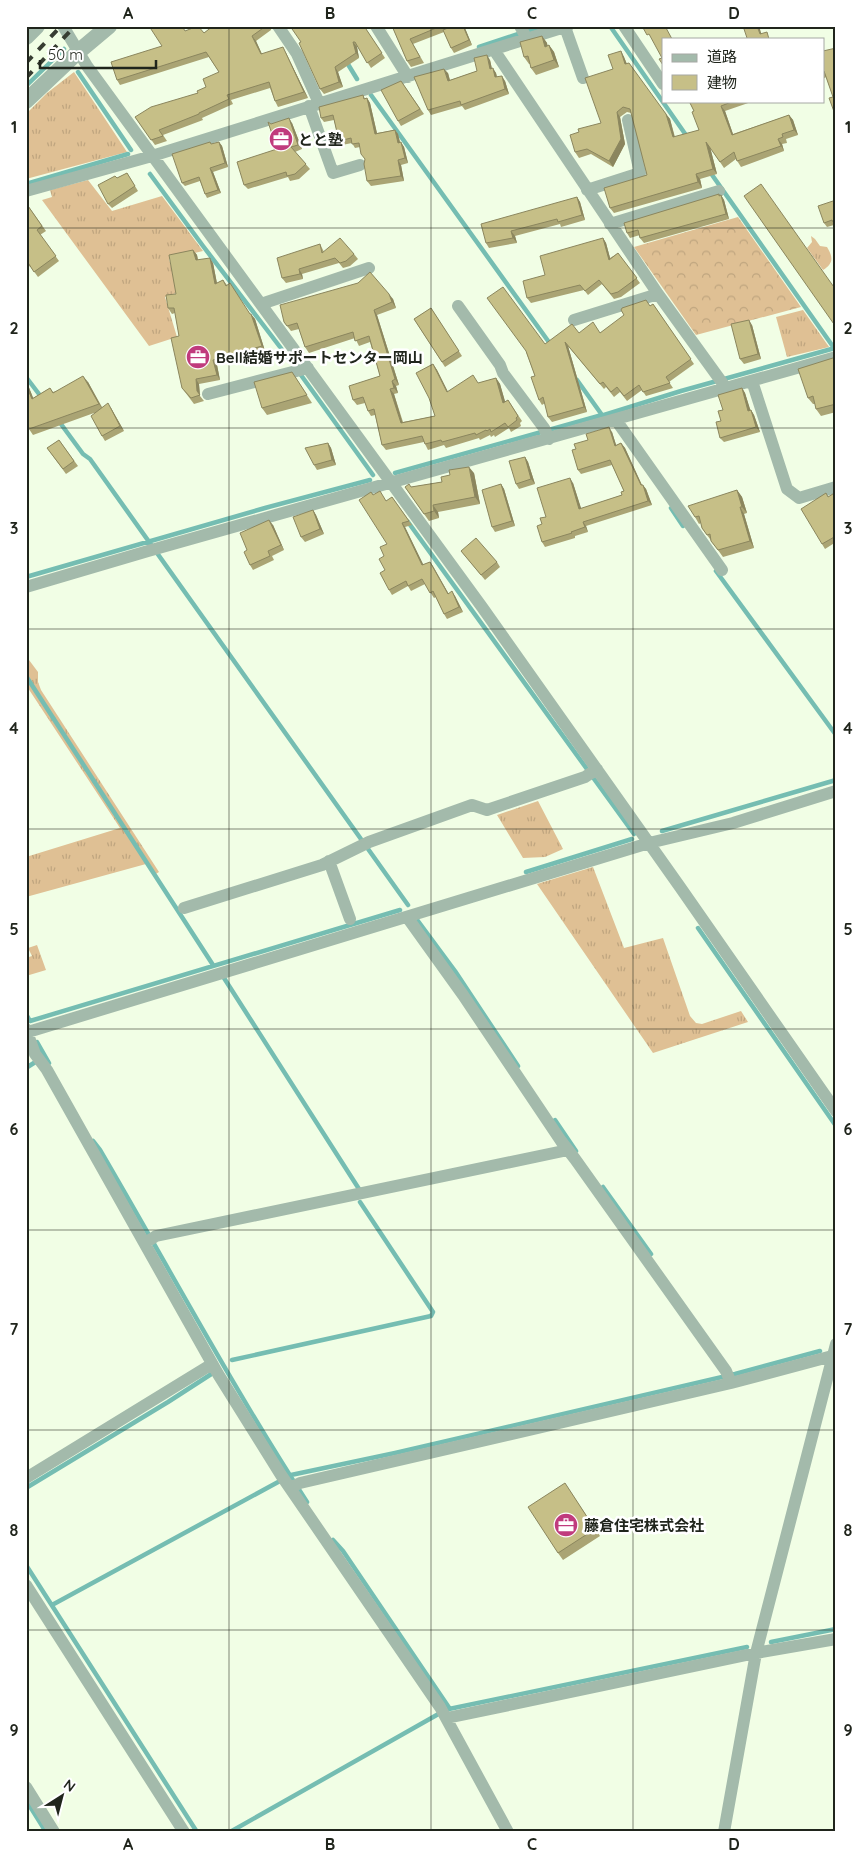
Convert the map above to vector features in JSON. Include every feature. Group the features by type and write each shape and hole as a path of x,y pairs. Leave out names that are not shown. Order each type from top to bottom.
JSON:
{"street":[{"path":"26,37 37,26"},
{"path":"64,26 78,52 261,304 301,370 392,484 482,607 591,773 649,843 836,1111"},
{"path":"26,101 109,26"},
{"path":"278,26 297,54 334,173 360,165"},
{"path":"376,26 408,77"},
{"path":"624,26 662,83"},
{"path":"26,192 152,156 314,104 494,50 523,33 567,27 583,78"},
{"path":"494,50 610,224 722,383"},
{"path":"587,190 640,172 628,120"},
{"path":"610,224 719,191"},
{"path":"261,304 369,268"},
{"path":"574,320 658,294"},
{"path":"458,306 547,434"},
{"path":"26,587 392,484 547,434 612,421 722,383 752,381 836,357"},
{"path":"208,394 301,370"},
{"path":"752,381 787,489 799,498 836,487"},
{"path":"612,421 722,570"},
{"path":"184,908 322,865 364,844 472,805 486,810 591,773"},
{"path":"508,1832 444,1714 215,1368 150,1240 35,1059 27,1030 649,843 733,823 836,791"},
{"path":"329,861 350,919"},
{"path":"407,917 729,1378"},
{"path":"150,1240 568,1150"},
{"path":"724,1832 756,1654 836,1344"},
{"path":"290,1483 729,1378 834,1356"},
{"path":"26,1478 215,1368"},
{"path":"26,1585 184,1832"},
{"path":"444,1714 836,1639"},
{"path":"26,1787 54,1832"}],"green space":[{"path":"74,72 127,152 26,179 26,114 47,93"},
{"path":"88,180 112,211 162,196 203,251 169,259 179,292 165,297 177,337 149,346 42,200 52,197 50,190"},
{"path":"738,217 801,307 696,335 634,247"},
{"path":"811,236 820,246 827,247 830,254 831,262 823,270 807,248 812,242"},
{"path":"803,310 829,347 787,357 776,317"},
{"path":"26,656 38,672 38,682 41,690 159,872 154,875 146,864 26,897 26,857 120,828 26,685"},
{"path":"538,801 563,849 545,857 523,858 497,815"},
{"path":"593,867 624,948 663,938 690,1016 696,1023 702,1024 741,1011 748,1022 653,1053 537,884"},
{"path":"37,945 46,970 26,976 26,958 32,956 28,948"}],"building":[{"path":"149,26 182,26 185,31 198,26 204,33 213,26 266,26 252,36 261,54 283,47 304,92 275,101 269,82 227,95 229,99 199,114 159,130 163,136 151,140 135,117 151,107 198,93 197,91 206,87 203,79 219,72 206,52 117,80 111,62 162,46"},
{"path":"290,26 364,26 382,53 367,63 355,42 353,42 356,53 335,67 339,82 320,89 299,43 301,42"},
{"path":"392,26 441,26 410,39 420,57 407,61"},
{"path":"453,26 463,26 469,40 451,48 443,30"},
{"path":"642,26 665,26 671,38 662,38 662,58 649,34 647,35"},
{"path":"743,26 757,26 760,34 767,32 769,38 747,38"},
{"path":"542,36 545,47 549,45 554,60 531,68 528,56 524,57 520,42"},
{"path":"836,48 836,117 829,98 833,97 824,71 824,51"},
{"path":"621,51 625,64 629,63 666,114 673,137 699,130 690,102 731,102 721,106 732,135 789,115 794,130 782,134 783,137 778,139 781,146 737,161 734,152 720,162 706,142 713,169 696,174 698,182 610,208 604,188 647,175 630,109 623,107 617,112 621,139 609,161 587,149 575,152 570,135 579,132 578,129 601,123 585,78 613,69 608,55"},
{"path":"487,55 490,69 493,68 495,77 502,76 505,89 461,105 460,101 428,110 414,77 444,69 448,81 477,71 474,58"},
{"path":"401,81 420,109 398,121 381,90"},
{"path":"363,95 364,99 367,98 375,134 395,130 398,143 401,142 405,158 398,160 401,176 367,181 365,159 361,154 359,143 352,144 351,138 339,141 333,115 321,118 319,107"},
{"path":"289,118 298,145 291,147 306,164 295,174 287,176 286,172 244,185 237,162 277,149 268,122 271,124"},
{"path":"210,142 211,144 219,142 225,163 210,168 218,190 205,194 199,177 182,183 172,154"},
{"path":"127,173 135,186 108,204 98,185 115,176 117,178"},
{"path":"761,184 836,290 836,327 744,196"},
{"path":"719,194 719,196 721,195 726,214 640,238 638,230 627,233 624,223"},
{"path":"577,197 582,215 558,222 557,219 511,231 513,238 486,243 481,224"},
{"path":"836,200 836,221 833,222 832,220 824,223 818,206"},
{"path":"26,203 42,226 37,230 56,256 34,272 26,262"},
{"path":"340,238 354,254 346,261 340,263 335,258 299,269 300,274 282,278 277,258 320,244 322,253"},
{"path":"603,238 609,260 618,253 637,278 618,292 611,294 599,280 585,291 580,285 527,298 523,281 545,275 540,256"},
{"path":"193,250 196,260 210,258 215,284 223,280 226,286 230,283 251,314 262,346 213,360 217,375 196,379 197,391 200,395 191,398 182,388 171,338 179,336 174,308 168,308 166,295 176,294 169,255"},
{"path":"370,272 389,294 392,302 374,310 395,379 392,381 394,388 390,389 401,423 435,416 429,398 416,373 433,364 447,392 473,375 478,383 496,378 503,403 508,400 518,416 517,420 508,427 505,423 491,432 490,429 476,435 475,433 442,442 441,440 425,444 422,436 382,445 374,409 368,411 363,397 353,400 349,386 380,376 369,336 355,341 353,332 305,347 297,323 287,326 284,322 280,305 358,283"},
{"path":"503,287 545,344 572,324 579,333 593,322 600,333 624,315 621,310 622,308 646,300 650,306 653,304 691,359 666,377 670,383 643,392 639,385 624,396 617,387 611,392 603,382 600,384 565,342 584,407 548,417 543,397 539,400 531,377 535,376 526,351 487,298"},
{"path":"431,308 459,351 442,362 414,319"},
{"path":"749,320 758,354 740,359 731,324"},
{"path":"836,357 836,404 816,409 813,396 808,398 798,369"},
{"path":"292,372 307,395 262,408 254,382"},
{"path":"83,376 99,404 29,429 26,421 26,385 32,399 50,388 53,393"},
{"path":"742,388 748,411 751,410 756,427 720,438 716,422 721,421 718,411 723,410 718,395"},
{"path":"108,403 120,426 102,436 91,416"},
{"path":"609,427 615,446 621,443 641,485 643,485 648,501 583,522 585,527 542,542 537,526 542,524 540,518 546,517 537,488 570,478 579,509 622,495 621,492 624,491 610,460 578,470 572,450 576,449 574,444 588,440 586,434"},
{"path":"59,440 74,461 63,469 47,448"},
{"path":"328,443 332,460 314,465 305,448"},
{"path":"525,457 531,479 516,484 509,461"},
{"path":"469,467 475,497 433,505 434,511 424,514 405,487 409,484 411,487 442,482 441,477 450,475 449,470"},
{"path":"501,484 512,521 492,527 482,490"},
{"path":"737,490 750,541 718,550 711,541 710,534 707,535 702,528 699,516 695,517 688,506"},
{"path":"380,491 386,501 392,497 409,521 402,523 422,565 430,562 448,594 452,591 459,607 444,614 433,591 430,593 422,579 408,586 406,581 389,590 380,573 385,570 379,559 384,556 380,547 387,544 359,500 371,492 373,495"},
{"path":"836,492 836,536 822,544 801,509 826,493 828,497"},
{"path":"313,510 320,529 301,537 293,517"},
{"path":"269,520 281,545 268,551 270,556 250,565 244,552 247,550 240,533"},
{"path":"476,538 497,562 481,575 461,551"},
{"name":"藤倉住宅株式会社","path":"565,1483 595,1529 558,1553 528,1507"}],"waterway":[{"path":"479,47 542,26"},
{"path":"610,26 662,101"},
{"path":"26,86 64,49"},
{"path":"346,61 357,79"},
{"path":"78,72 131,150"},
{"path":"371,95 551,345"},
{"path":"663,102 688,138"},
{"path":"26,184 128,154"},
{"path":"710,172 834,348"},
{"path":"150,174 293,364 373,475"},
{"path":"604,415 681,391 835,348"},
{"path":"26,377 42,398"},
{"path":"577,380 602,415 607,418"},
{"path":"395,473 602,415"},
{"path":"58,420 83,454 90,459 408,905"},
{"path":"26,577 265,508 370,480"},
{"path":"671,508 683,526"},
{"path":"408,522 634,834"},
{"path":"716,571 836,735"},
{"path":"26,676 213,965"},
{"path":"662,831 836,780"},
{"path":"526,872 632,839"},
{"path":"26,1014 30,1021 400,910"},
{"path":"418,921 455,971 518,1066"},
{"path":"698,928 836,1126"},
{"path":"224,978 359,1189"},
{"path":"37,1042 49,1063"},
{"path":"26,1068 37,1061"},
{"path":"555,1120 576,1151"},
{"path":"93,1141 100,1150 253,1416 307,1502"},
{"path":"603,1187 651,1254"},
{"path":"232,1360 431,1316 433,1312 360,1202"},
{"path":"52,1605 291,1475 395,1453 735,1374 820,1351"},
{"path":"26,1488 216,1371"},
{"path":"333,1540 343,1551 450,1709"},
{"path":"26,1565 197,1832"},
{"path":"771,1642 836,1629"},
{"path":"449,1709 747,1647"},
{"path":"230,1832 442,1712"},
{"path":"26,1800 46,1832"}],"railway":[{"path":"26,63 61,26"},
{"path":"26,78 75,26"}],"place":[{"name":"とと塾","path":"281,139"},
{"name":"Bell結婚サポートセンター岡山","path":"198,357"},
{"name":"藤倉住宅株式会社","path":"566,1525"}]}
